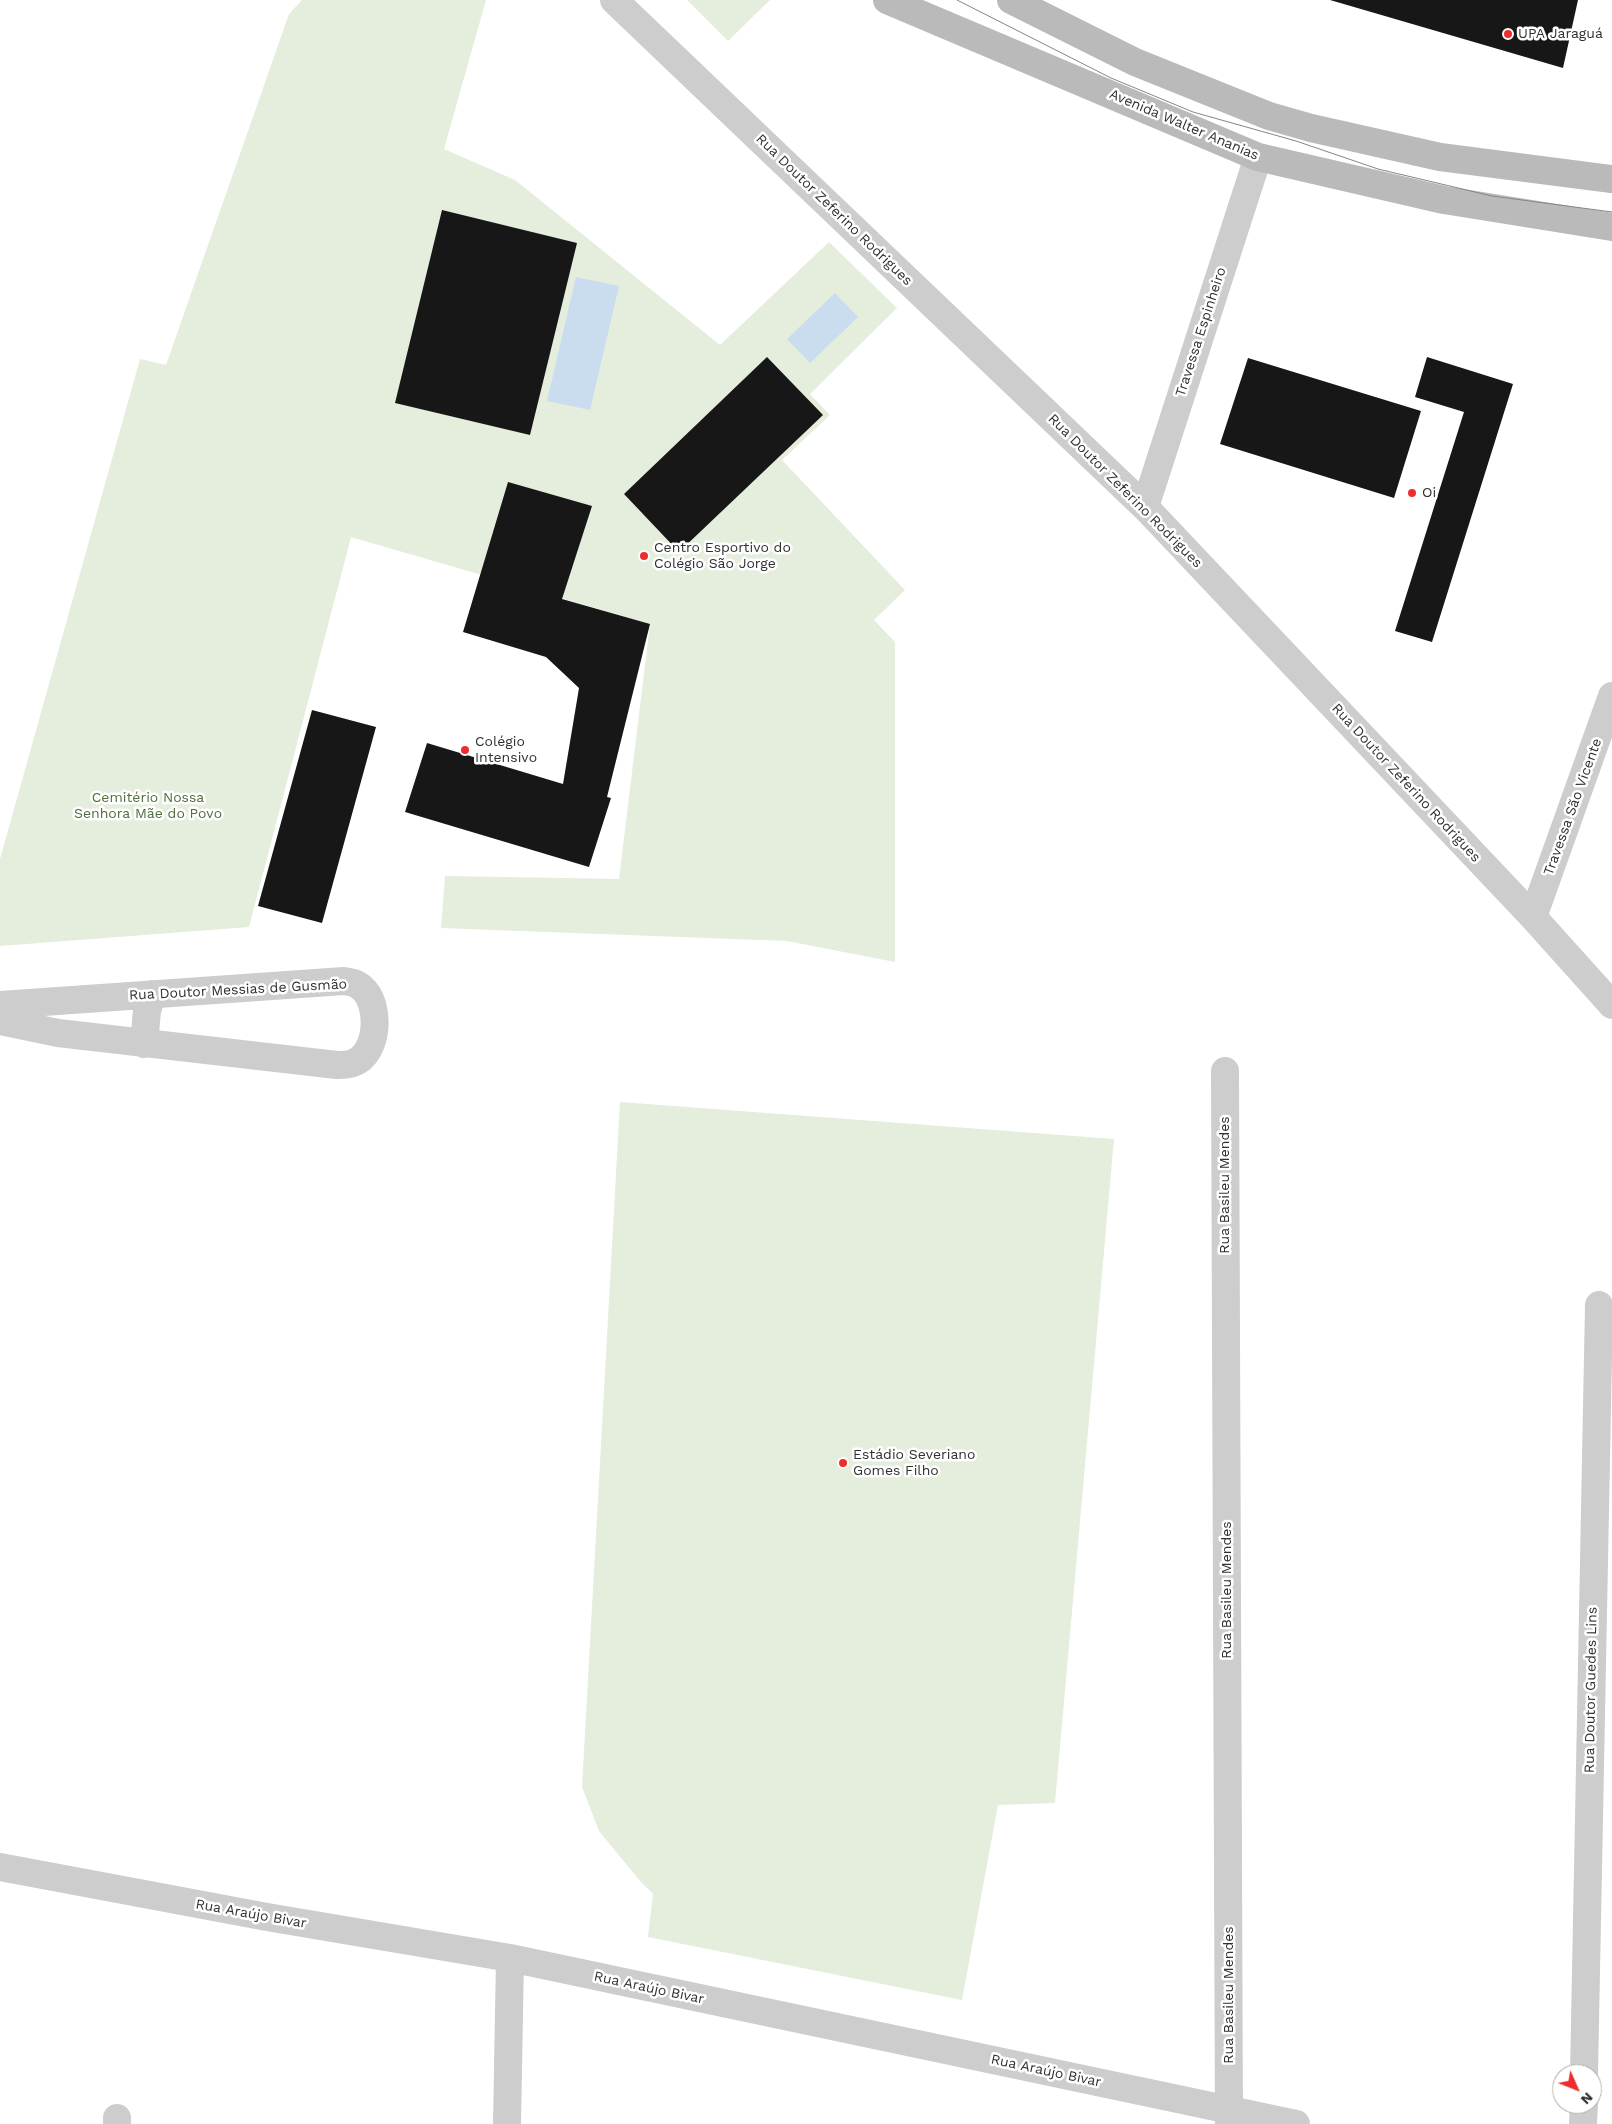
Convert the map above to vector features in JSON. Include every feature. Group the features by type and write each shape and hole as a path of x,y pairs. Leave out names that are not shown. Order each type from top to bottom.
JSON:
{"street":[{"name":"Rua Doutor Zeferino Rodrigues","path":"614,0 1145,507 1533,917 1612,1005"},
{"name":"Avenida Walter Ananias","path":"887,0 1258,157 1444,200 1612,227"},
{"path":"1011,0 1135,62 1269,116 1311,128 1440,157 1612,179"},
{"name":"Travessa Espinheiro","path":"1145,507 1258,157"},
{"name":"Travessa São Vicente","path":"1533,917 1612,696"},
{"name":"Rua Doutor Messias de Gusmão","path":"0,1005 350,982 368,994 373,1009 374,1033 366,1051 351,1064 337,1065 58,1033 0,1021"},
{"path":"144,1044 147,1011 152,994"},
{"name":"Rua Basileu Mendes","path":"1225,1071 1229,2117"},
{"name":"Rua Doutor Guedes Lins","path":"1584,2064 1599,1305"},
{"name":"Rua Araújo Bivar","path":"0,1867 267,1917 510,1958 1229,2117 1296,2124"},
{"path":"507,2124 510,1958"}],"green space":[{"name":"Cemitério Nossa Senhora Mãe do Povo","path":"302,0 486,0 444,149 515,180 720,345 829,242 897,308 810,394 830,415 782,460 905,590 874,620 895,642 895,962 787,941 441,928 445,876 619,879 650,624 351,537 249,927 0,946 0,859 140,359 166,365 289,14"},
{"path":"687,0 770,0 728,41"},
{"name":"Estádio Severiano Gomes Filho","path":"620,1102 1114,1139 1055,1803 998,1805 962,2000 648,1937 653,1894 599,1831 582,1787"}],"water":[{"path":"576,277 619,286 590,410 547,401"},
{"path":"835,293 858,317 810,363 787,339"}],"building":[{"name":"UPA Jaraguá","path":"1330,0 1578,0 1563,68"},
{"path":"442,210 577,243 530,435 395,403"},
{"path":"767,357 823,415 679,552 624,494"},
{"path":"1427,357 1513,384 1432,642 1395,631 1464,412 1415,397"},
{"path":"1248,358 1421,411 1394,498 1220,444"},
{"path":"508,482 592,506 562,599 650,624 607,797 611,798 589,867 405,812 427,743 563,784 579,688 546,657 463,632"},
{"path":"312,710 376,727 322,923 258,906"}],"tram line":[{"path":"957,0 1111,78 1193,112 1296,141 1378,169 1492,196 1612,212"}],"place":[{"name":"UPA Jaraguá","path":"1508,34"},
{"name":"Oi","path":"1412,493"},
{"name":"Centro Esportivo do Colégio São Jorge","path":"644,556"},
{"name":"Colégio Intensivo","path":"465,750"},
{"name":"Estádio Severiano Gomes Filho","path":"843,1463"}]}
